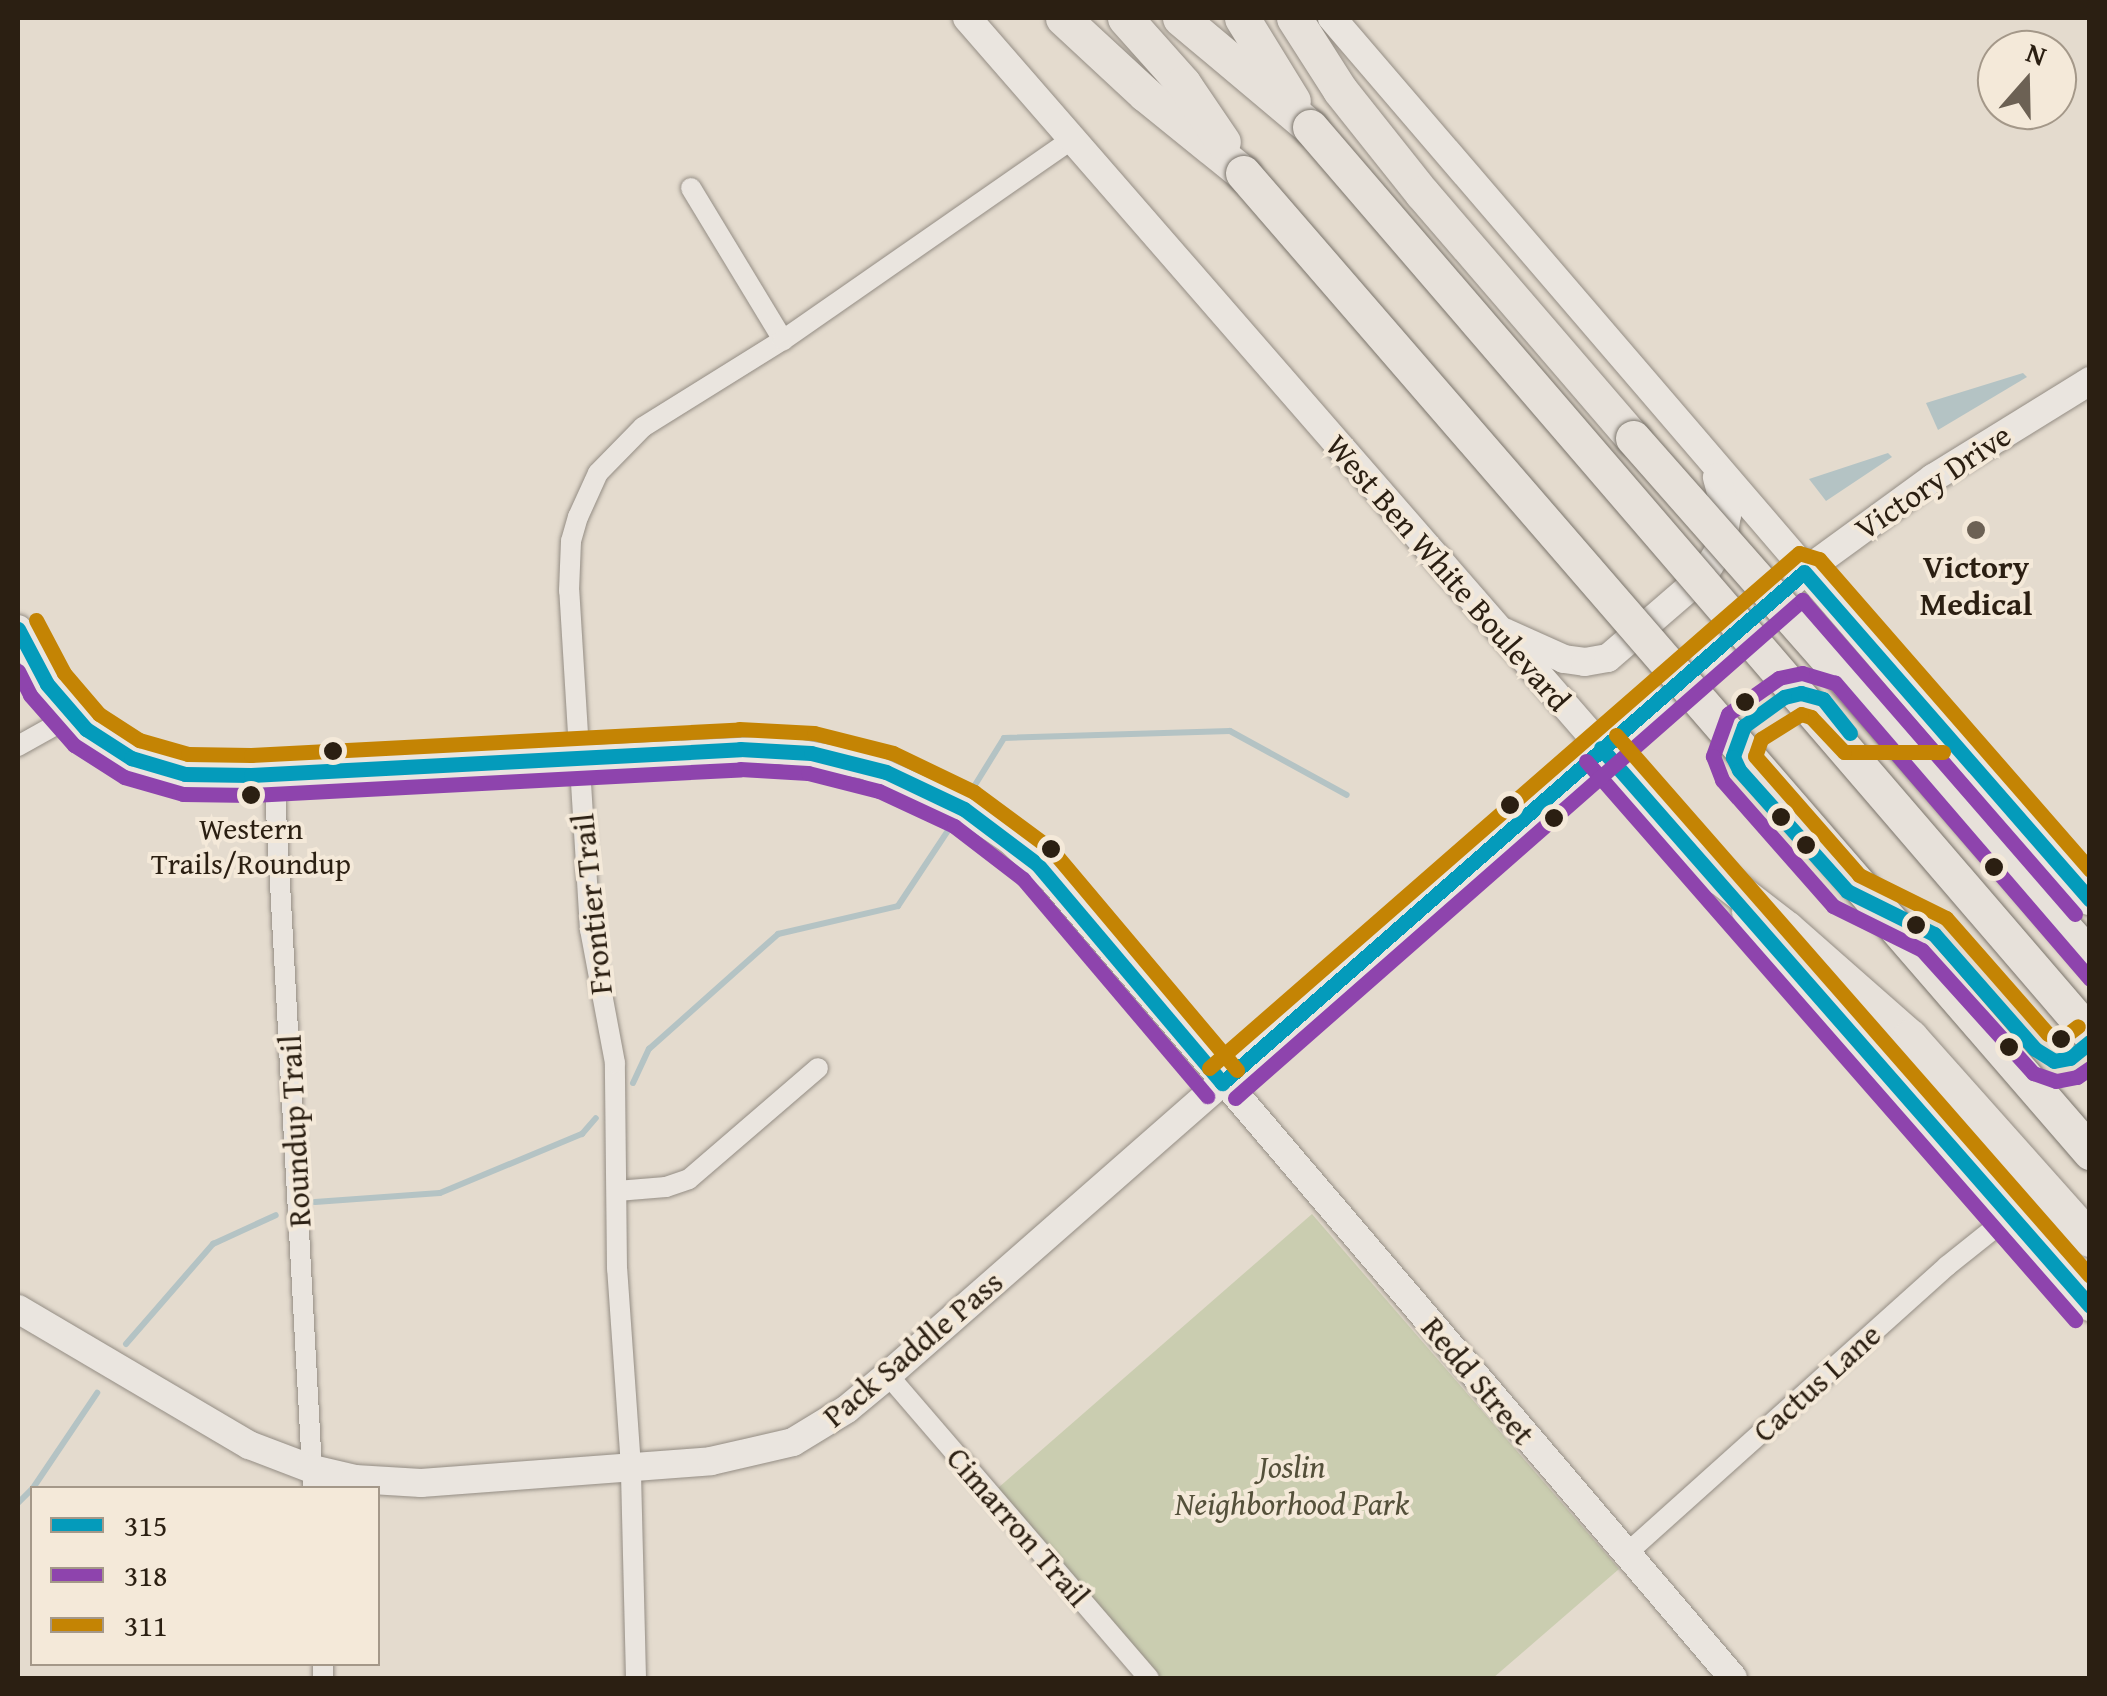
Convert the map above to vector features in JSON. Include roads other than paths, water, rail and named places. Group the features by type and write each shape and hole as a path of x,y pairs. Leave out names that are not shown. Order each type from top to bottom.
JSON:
{"highway":[{"path":"1063,18 1145,94 1243,172"},
{"path":"1125,18 1183,83 1243,172 2090,1152"},
{"path":"1180,18 1310,128"},
{"path":"1242,18 1310,128 2090,1034"},
{"path":"1294,18 1340,90 1422,194 2090,957"},
{"path":"1703,864 1787,929 1910,1037 2090,1239"}],"street":[{"name":"West Ben White Boulevard","path":"966,18 2090,1308"},
{"path":"1332,18 1716,470 2090,901"},
{"name":"Frontier Trail","path":"636,1678 631,1467 618,1269 615,1063 590,930 568,565 571,541 587,494 612,456 643,427 783,340 1070,140"},
{"path":"691,188 783,340"},
{"name":"Victory Drive","path":"1601,748 1804,572 1933,478 2090,380"},
{"path":"1498,630 1564,658 1584,662 1608,658 1703,576 1722,546 1727,515 1716,470"},
{"name":"Redd Street","path":"18,629 47,684 72,716 108,745 157,768 212,777 778,750 865,765 938,794 988,824 1053,880 1734,1678"},
{"path":"18,746 72,716"},
{"name":"Pack Saddle Pass","path":"18,1310 312,1479 420,1483 631,1467 768,1451 820,1428 888,1375 1601,748"},
{"name":"Roundup Trail","path":"274,774 312,1479"},
{"path":"618,1191 666,1188 688,1179 818,1068"},
{"name":"Cactus Lane","path":"1626,1555 1947,1266 2011,1215"},
{"name":"Cimarron Trail","path":"888,1375 1148,1678"}],"waterway":[{"path":"975,785 1004,738 1230,731 1347,795"},
{"path":"633,1083 649,1049 778,934 898,906 949,829"},
{"path":"315,1202 440,1193 582,1134 596,1118"},
{"path":"126,1344 213,1244 276,1215"},
{"path":"34,1486 97,1393"},
{"path":"18,1503 30,1491"}],"place":[{"name":"Victory Medical","path":"1976,530"},
{"name":"Western Trails/Roundup","path":"251,795"}],"park label":[{"name":"Joslin Neighborhood Park","path":"1292,1486"}]}
